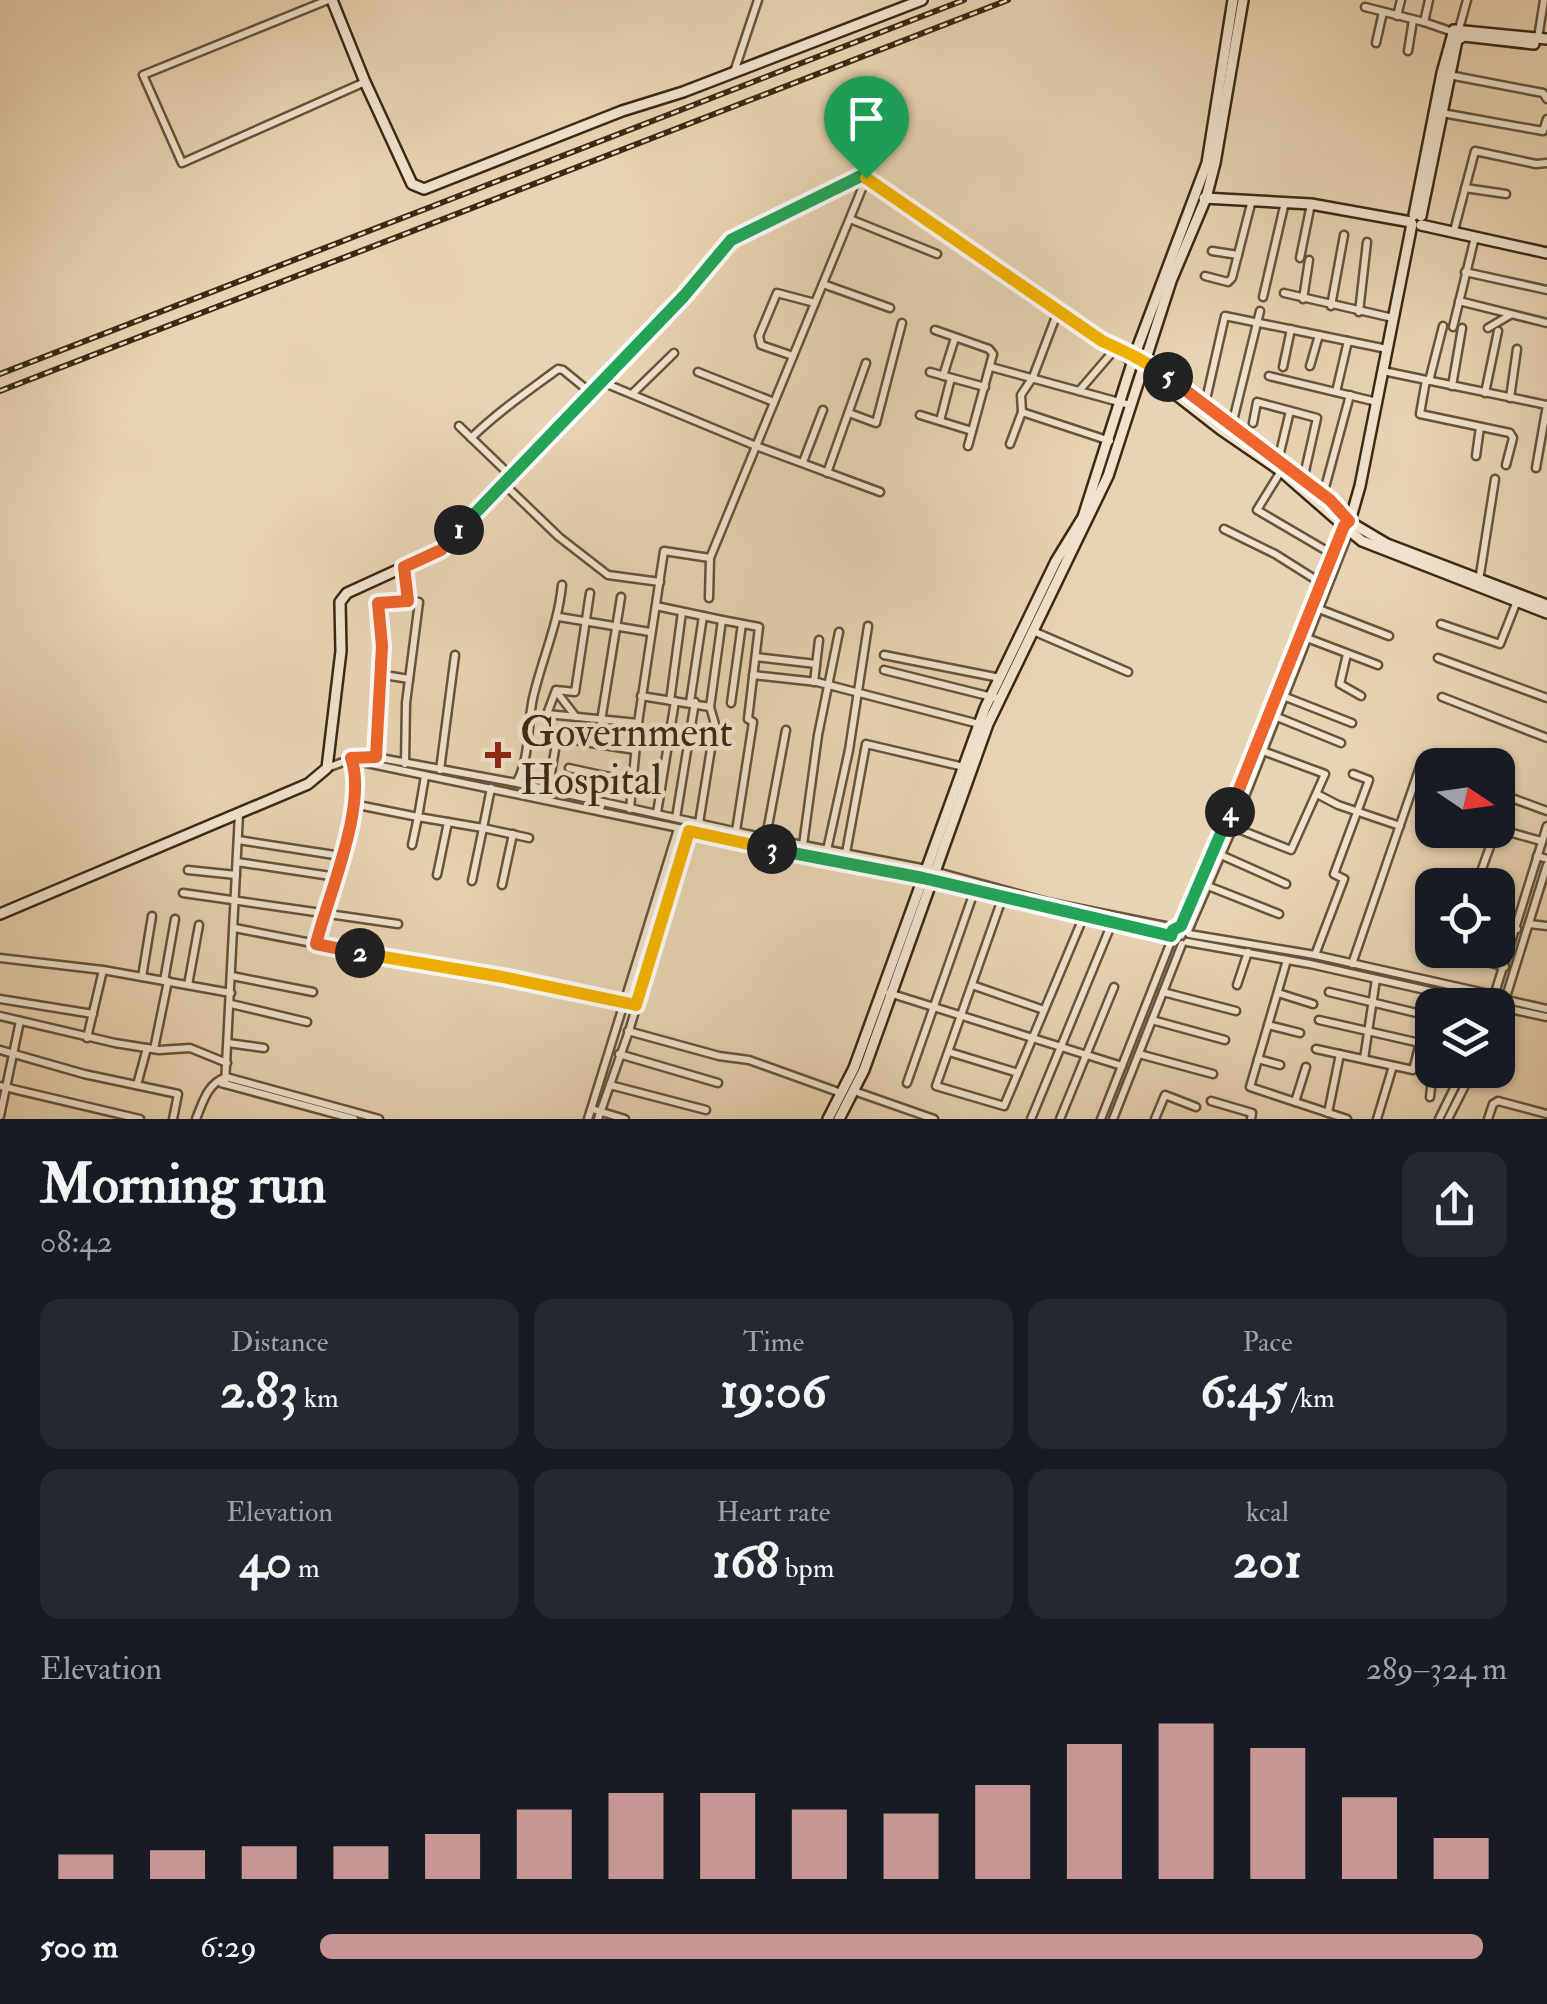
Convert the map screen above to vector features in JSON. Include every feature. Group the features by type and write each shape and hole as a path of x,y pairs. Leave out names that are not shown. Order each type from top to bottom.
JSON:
{"street":[{"path":"365,82 182,163 144,75 330,0 412,184 424,189 922,0"},
{"path":"734,72 758,0"},
{"path":"1211,163 1233,0"},
{"path":"930,875 980,724 1108,476 1138,360 1211,163 1243,0"},
{"path":"1397,16 1401,0"},
{"path":"1424,22 1429,0"},
{"path":"1113,1119 1181,935 1208,886 1277,718 1281,695 1332,554 1349,526 1467,0"},
{"path":"1366,7 1458,32 1542,42 1544,0"},
{"path":"1376,43 1383,12"},
{"path":"1408,51 1413,20"},
{"path":"1101,1119 1308,638 1366,487 1415,220 1458,32"},
{"path":"1448,74 1543,93 1547,98"},
{"path":"1440,113 1545,131 1547,119"},
{"path":"1455,226 1475,151 1536,164 1547,162"},
{"path":"327,768 341,651 340,602 347,593 441,550 684,296 731,240 861,176 1058,312 1205,404 1230,431"},
{"path":"709,598 710,558 866,178"},
{"path":"1465,188 1506,194"},
{"path":"1201,198 1311,204 1455,226 1547,250"},
{"path":"1205,276 1231,281 1253,199"},
{"path":"1263,297 1285,201"},
{"path":"1303,299 1311,204"},
{"path":"850,219 937,254"},
{"path":"1415,220 1475,237 1547,250"},
{"path":"1331,306 1344,235"},
{"path":"1452,386 1459,301 1475,237"},
{"path":"1359,312 1368,242"},
{"path":"1212,251 1238,255"},
{"path":"1465,272 1547,290"},
{"path":"823,284 890,308"},
{"path":"793,356 761,345 759,336 777,293 815,303"},
{"path":"1284,293 1393,318"},
{"path":"1459,301 1547,323"},
{"path":"1230,431 1260,311"},
{"path":"1010,444 1022,412 1021,395 1058,312"},
{"path":"1488,328 1511,314"},
{"path":"1205,404 1226,316 1387,349"},
{"path":"849,413 876,423 902,322"},
{"path":"1443,326 1420,414 1512,435 1506,466"},
{"path":"1283,367 1292,329"},
{"path":"935,330 991,350 994,357 968,446"},
{"path":"1485,392 1498,331"},
{"path":"1310,366 1319,334"},
{"path":"940,421 955,338"},
{"path":"1336,392 1348,341"},
{"path":"1079,391 1118,349"},
{"path":"1510,398 1517,349"},
{"path":"632,394 674,353"},
{"path":"1138,360 1279,466 1349,526 1547,613"},
{"path":"827,473 866,362"},
{"path":"990,366 1125,404"},
{"path":"471,438 504,406 514,405 558,369 590,393"},
{"path":"698,372 774,402"},
{"path":"930,372 985,387"},
{"path":"1386,372 1547,405 1536,468"},
{"path":"1269,376 1377,402"},
{"path":"602,382 880,492"},
{"path":"1323,496 1350,395"},
{"path":"1253,423 1257,402 1318,418 1304,480"},
{"path":"839,1119 854,1092 1000,678 1056,561 1083,517 1125,404"},
{"path":"803,462 823,410"},
{"path":"1290,410 1279,466 1257,510 1332,554"},
{"path":"1022,412 1110,441"},
{"path":"920,415 972,431"},
{"path":"459,426 558,537 608,576 660,582"},
{"path":"1476,456 1480,427"},
{"path":"1279,466 1304,480 1343,512 1349,526"},
{"path":"1479,583 1495,479"},
{"path":"1224,530 1275,554 1321,583"},
{"path":"630,808 641,696 664,550 710,558"},
{"path":"404,567 408,601"},
{"path":"1479,583 1547,606"},
{"path":"517,783 540,673 559,617 562,585"},
{"path":"556,690 575,692 590,593"},
{"path":"602,721 621,597"},
{"path":"1441,624 1500,644 1517,601"},
{"path":"376,757 382,646 378,603 420,602 409,680 405,764"},
{"path":"656,606 759,627 748,718 753,722 736,831"},
{"path":"1319,608 1389,636"},
{"path":"657,814 682,612"},
{"path":"588,1119 612,1052 678,829 703,616"},
{"path":"559,617 650,632"},
{"path":"600,1115 689,831 696,822 714,724 710,706 722,620"},
{"path":"731,703 742,624"},
{"path":"827,850 850,750 868,626"},
{"path":"1031,630 1128,672"},
{"path":"803,844 818,735 839,632"},
{"path":"1308,638 1378,666"},
{"path":"814,682 819,640"},
{"path":"440,770 455,654"},
{"path":"1347,654 1340,684 1361,696"},
{"path":"884,655 1000,678"},
{"path":"756,657 816,664"},
{"path":"1438,658 1547,698"},
{"path":"884,670 996,697"},
{"path":"378,674 409,680"},
{"path":"754,675 856,691 980,724"},
{"path":"556,690 547,714 638,723"},
{"path":"556,690 577,718"},
{"path":"1281,695 1352,723"},
{"path":"641,696 710,706"},
{"path":"1442,696 1547,738"},
{"path":"1277,718 1340,742"},
{"path":"766,838 786,730"},
{"path":"547,800 557,738"},
{"path":"578,741 635,750"},
{"path":"846,853 866,744 964,767"},
{"path":"1233,827 1291,850 1326,774 1263,751"},
{"path":"0,914 308,784 327,768 351,758 376,757 846,853 1248,952 1417,988"},
{"path":"351,758 375,767 678,829 930,875 974,892 1083,918 1315,956 1467,988"},
{"path":"316,944 353,804 358,777 351,758"},
{"path":"569,768 632,782"},
{"path":"1315,956 1344,879 1334,874 1369,780 1353,774"},
{"path":"412,844 426,776"},
{"path":"1352,964 1415,782"},
{"path":"472,881 490,788"},
{"path":"1316,793 1400,826"},
{"path":"1515,799 1547,811"},
{"path":"353,804 528,838"},
{"path":"225,1080 239,814"},
{"path":"437,875 448,822"},
{"path":"1515,934 1547,826"},
{"path":"502,885 513,834"},
{"path":"1515,834 1542,841"},
{"path":"238,840 341,856"},
{"path":"1221,856 1286,884"},
{"path":"1506,988 1544,888 1547,862 1537,856"},
{"path":"237,862 336,877"},
{"path":"188,870 236,875"},
{"path":"1208,886 1279,914"},
{"path":"906,1083 974,892"},
{"path":"183,893 398,924"},
{"path":"1002,898 936,1086 1004,1106 1083,918"},
{"path":"142,977 152,916"},
{"path":"138,1084 166,981 175,919"},
{"path":"1032,1119 1112,923"},
{"path":"1529,924 1547,926"},
{"path":"188,985 199,925"},
{"path":"234,928 636,1005"},
{"path":"1237,985 1248,952"},
{"path":"0,958 104,970 231,992"},
{"path":"1287,960 1250,1087 1348,1119"},
{"path":"88,1038 104,970"},
{"path":"232,976 313,992"},
{"path":"1364,1060 1376,979"},
{"path":"972,985 1044,1010"},
{"path":"1060,1119 1114,987"},
{"path":"1163,992 1236,1011"},
{"path":"1328,992 1415,1013"},
{"path":"887,993 1122,1066"},
{"path":"828,1119 887,993"},
{"path":"1278,993 1313,1004"},
{"path":"0,999 93,1014"},
{"path":"230,1004 308,1022"},
{"path":"1515,1006 1547,1008"},
{"path":"1515,1009 1547,1017"},
{"path":"0,1016 150,1049 190,1048 227,1063"},
{"path":"1152,1020 1225,1040"},
{"path":"1319,1020 1415,1040"},
{"path":"10,1119 0,1116 3,1087 20,1021"},
{"path":"1268,1025 1300,1033"},
{"path":"619,1029 720,1056 750,1060 842,1094"},
{"path":"228,1043 264,1048"},
{"path":"1316,1049 1415,1068"},
{"path":"0,1050 178,1094 174,1119"},
{"path":"612,1052 718,1082"},
{"path":"948,1052 1018,1073"},
{"path":"1139,1054 1212,1074"},
{"path":"1328,1113 1340,1054"},
{"path":"1258,1060 1280,1065"},
{"path":"1377,1119 1393,1066"},
{"path":"1295,1102 1306,1067"},
{"path":"196,1119 215,1081 225,1080 323,1106 354,1119"},
{"path":"601,1083 706,1110"},
{"path":"3,1087 140,1119"},
{"path":"1430,1097 1431,1088"},
{"path":"1439,1119 1455,1088"},
{"path":"1448,1119 1464,1088"},
{"path":"854,1092 934,1119"},
{"path":"1155,1119 1164,1095 1196,1107"},
{"path":"1212,1101 1252,1113 1251,1119"},
{"path":"1488,1119 1498,1102 1547,1114"},
{"path":"319,1119 323,1106"},
{"path":"592,1109 600,1115 625,1119"},
{"path":"333,1113 379,1119"}],"railway":[{"path":"0,374 964,0"},
{"path":"0,391 1008,0"}],"place":[{"name":"Government Hospital","path":"498,755"}],"route":[{"path":"861,176 866,178 1102,341 1135,354 1330,500 1349,521 1332,554 1181,926 1171,936 923,878 689,831 636,1005 316,944 353,804 358,777 351,758 376,757 382,646 378,603 408,601 404,567 441,550 684,296 731,240 744,230 861,176"}]}
